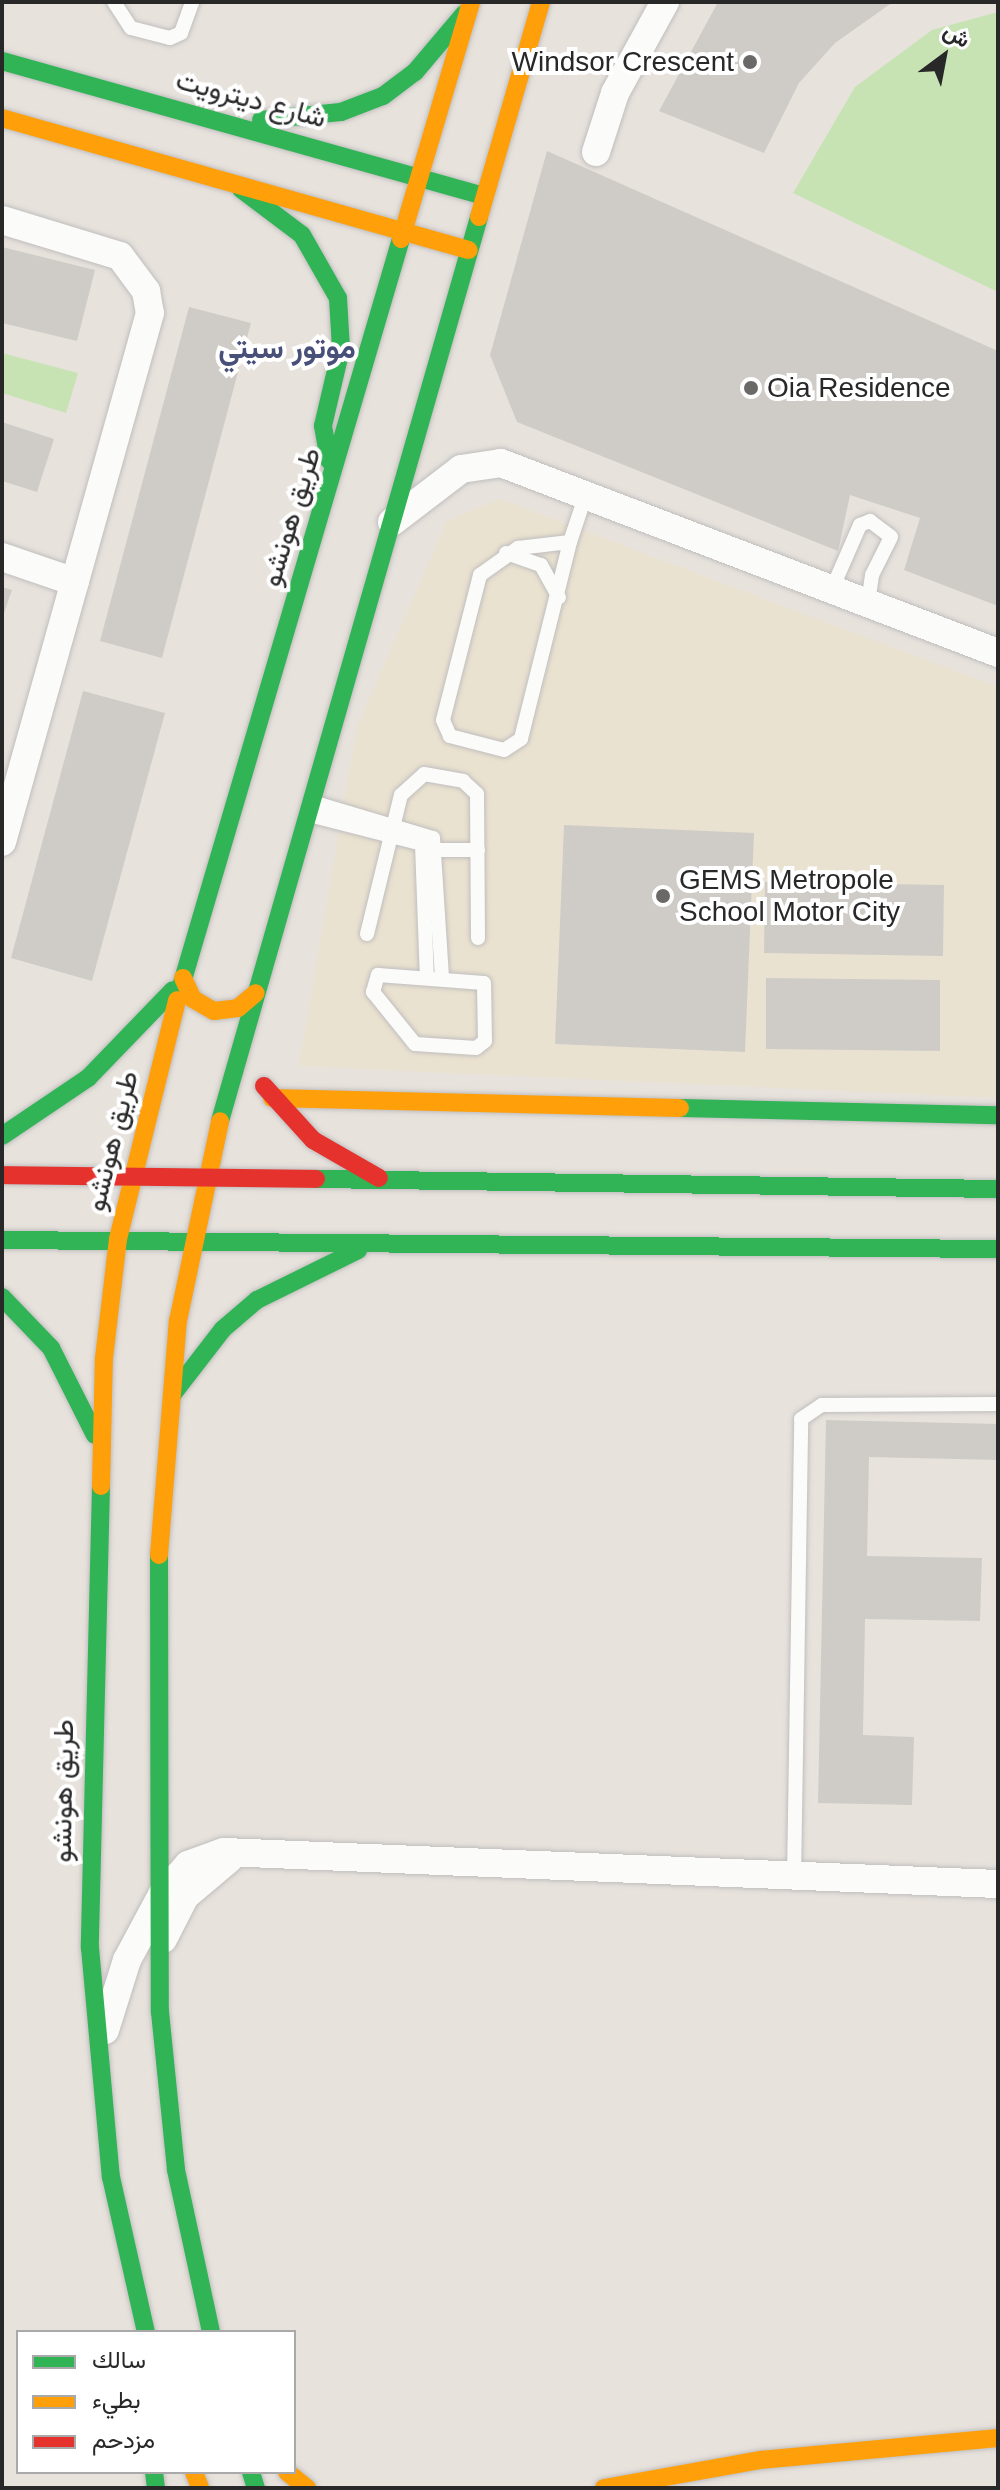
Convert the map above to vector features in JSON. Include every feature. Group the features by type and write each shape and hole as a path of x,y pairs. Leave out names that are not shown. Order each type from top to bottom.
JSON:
{"street":[{"path":"211,2330 167,2103 163,1940 157,1576 168,1401 190,1241 203,1179 239,1048 541,2"},
{"path":"596,152 615,93 665,2"},
{"path":"231,122 341,112 383,96 415,72 470,6"},
{"name":"طريق هونشو","path":"146,2330 111,2177 98,2070 89,1874 101,1453 118,1239 129,1177 183,978 332,474 425,177 470,6"},
{"name":"شارع ديترويت","path":"2,61 231,122 484,196"},
{"path":"2,118 223,176 408,229 469,250"},
{"path":"223,176 302,235 333,286 341,349 323,426 332,474"},
{"path":"2,220 120,256 146,291 146,335 2,842"},
{"path":"392,522 461,469 481,463 521,469 998,653"},
{"path":"2,557 75,582"},
{"path":"2,1136 97,1071 183,978 193,999 214,1011 238,1008 256,993"},
{"path":"239,1048 272,1098 313,1140 389,1182"},
{"path":"272,1098 998,1115"},
{"path":"2,1175 998,1189"},
{"path":"2,1240 998,1249"},
{"path":"168,1401 193,1363 257,1300 336,1256 379,1243"},
{"path":"2,1297 72,1380 101,1453"},
{"path":"163,1940 185,1896 243,1852"},
{"path":"98,2070 113,1996 163,1893 188,1865 243,1852 794,1880 998,1884"},
{"path":"604,2488 760,2460 998,2438"},
{"path":"290,2474 307,2488"}],"lane":[{"path":"115,2 131,28 170,38 181,33 192,2"},
{"path":"570,542 506,553 476,584 443,720 450,736 504,750 521,739 559,597 570,542 586,494"},
{"path":"832,589 860,525 870,521 891,537 872,575 868,603"},
{"path":"506,553 541,565 559,597"},
{"path":"367,934 404,787 415,776 463,781 480,804 478,938"},
{"path":"310,808 392,829 427,833 435,850 435,978"},
{"path":"392,829 423,848 435,978"},
{"path":"435,850 478,850"},
{"path":"378,975 435,978 487,985 488,1030 481,1046 415,1044 370,987 378,975"},
{"path":"794,1880 801,1419 822,1405 998,1404"}],"shaded area":[{"name":"GEMS Metropole School Motor City","path":"500,499 998,687 998,1098 299,1066 357,727 447,521"}],"green space":[{"path":"998,12 998,292 793,193 855,87 932,30"},
{"path":"2,353 78,373 66,413 2,393"}],"building":[{"name":"Windsor Crescent","path":"718,2 893,2 835,43 799,83 764,153 659,111"},
{"name":"Oia Residence","path":"547,151 998,351 998,606 904,570 920,518 850,495 838,551 517,422 490,355"},
{"path":"2,247 95,270 77,341 2,323"},
{"path":"189,307 251,323 162,658 100,641"},
{"path":"2,422 54,439 37,492 2,481"},
{"path":"2,587 12,590 2,619"},
{"path":"83,691 165,713 92,981 11,958"},
{"path":"564,825 754,833 745,1052 555,1044"},
{"path":"765,882 944,885 943,956 764,953"},
{"path":"766,978 940,980 940,1051 766,1049"},
{"path":"826,1420 998,1424 998,1460 869,1457 867,1556 982,1558 980,1621 865,1619 863,1735 914,1737 912,1805 818,1803"}],"traffic: fast":[{"path":"261,120 341,112 383,96 415,72 464,14"},
{"path":"2,61 484,196"},
{"path":"241,189 302,235 338,298 341,349 323,426 329,460"},
{"path":"220,1121 479,217"},
{"path":"177,1000 401,239"},
{"path":"2,1136 88,1078 173,990"},
{"path":"680,1108 998,1115"},
{"path":"316,1179 998,1189"},
{"path":"2,1240 998,1249"},
{"path":"172,1395 223,1329 257,1300 358,1250"},
{"path":"2,1297 51,1348 95,1435"},
{"path":"101,1486 90,1948 111,2177 146,2330"},
{"path":"159,1555 160,2012 176,2170 211,2330"},
{"path":"154,2474 156,2488"},
{"path":"252,2474 256,2488"}],"traffic: slow":[{"path":"401,239 471,2"},
{"path":"479,217 541,2"},
{"path":"2,118 469,250"},
{"path":"183,978 193,999 214,1011 238,1008 256,993"},
{"path":"101,1486 104,1358 118,1239 177,1000"},
{"path":"272,1098 680,1108"},
{"path":"159,1555 178,1321 220,1121"},
{"path":"604,2488 760,2460 998,2438"},
{"path":"195,2474 200,2488"},
{"path":"290,2474 307,2488"}],"traffic: jam":[{"path":"264,1086 313,1140 379,1178"},
{"path":"2,1175 316,1179"}],"place":[{"name":"Windsor Crescent","path":"750,62"},
{"name":"Oia Residence","path":"751,388"},
{"name":"GEMS Metropole School Motor City","path":"663,896"}],"district":[{"name":"موتور سيتي","path":"287,348"}]}
